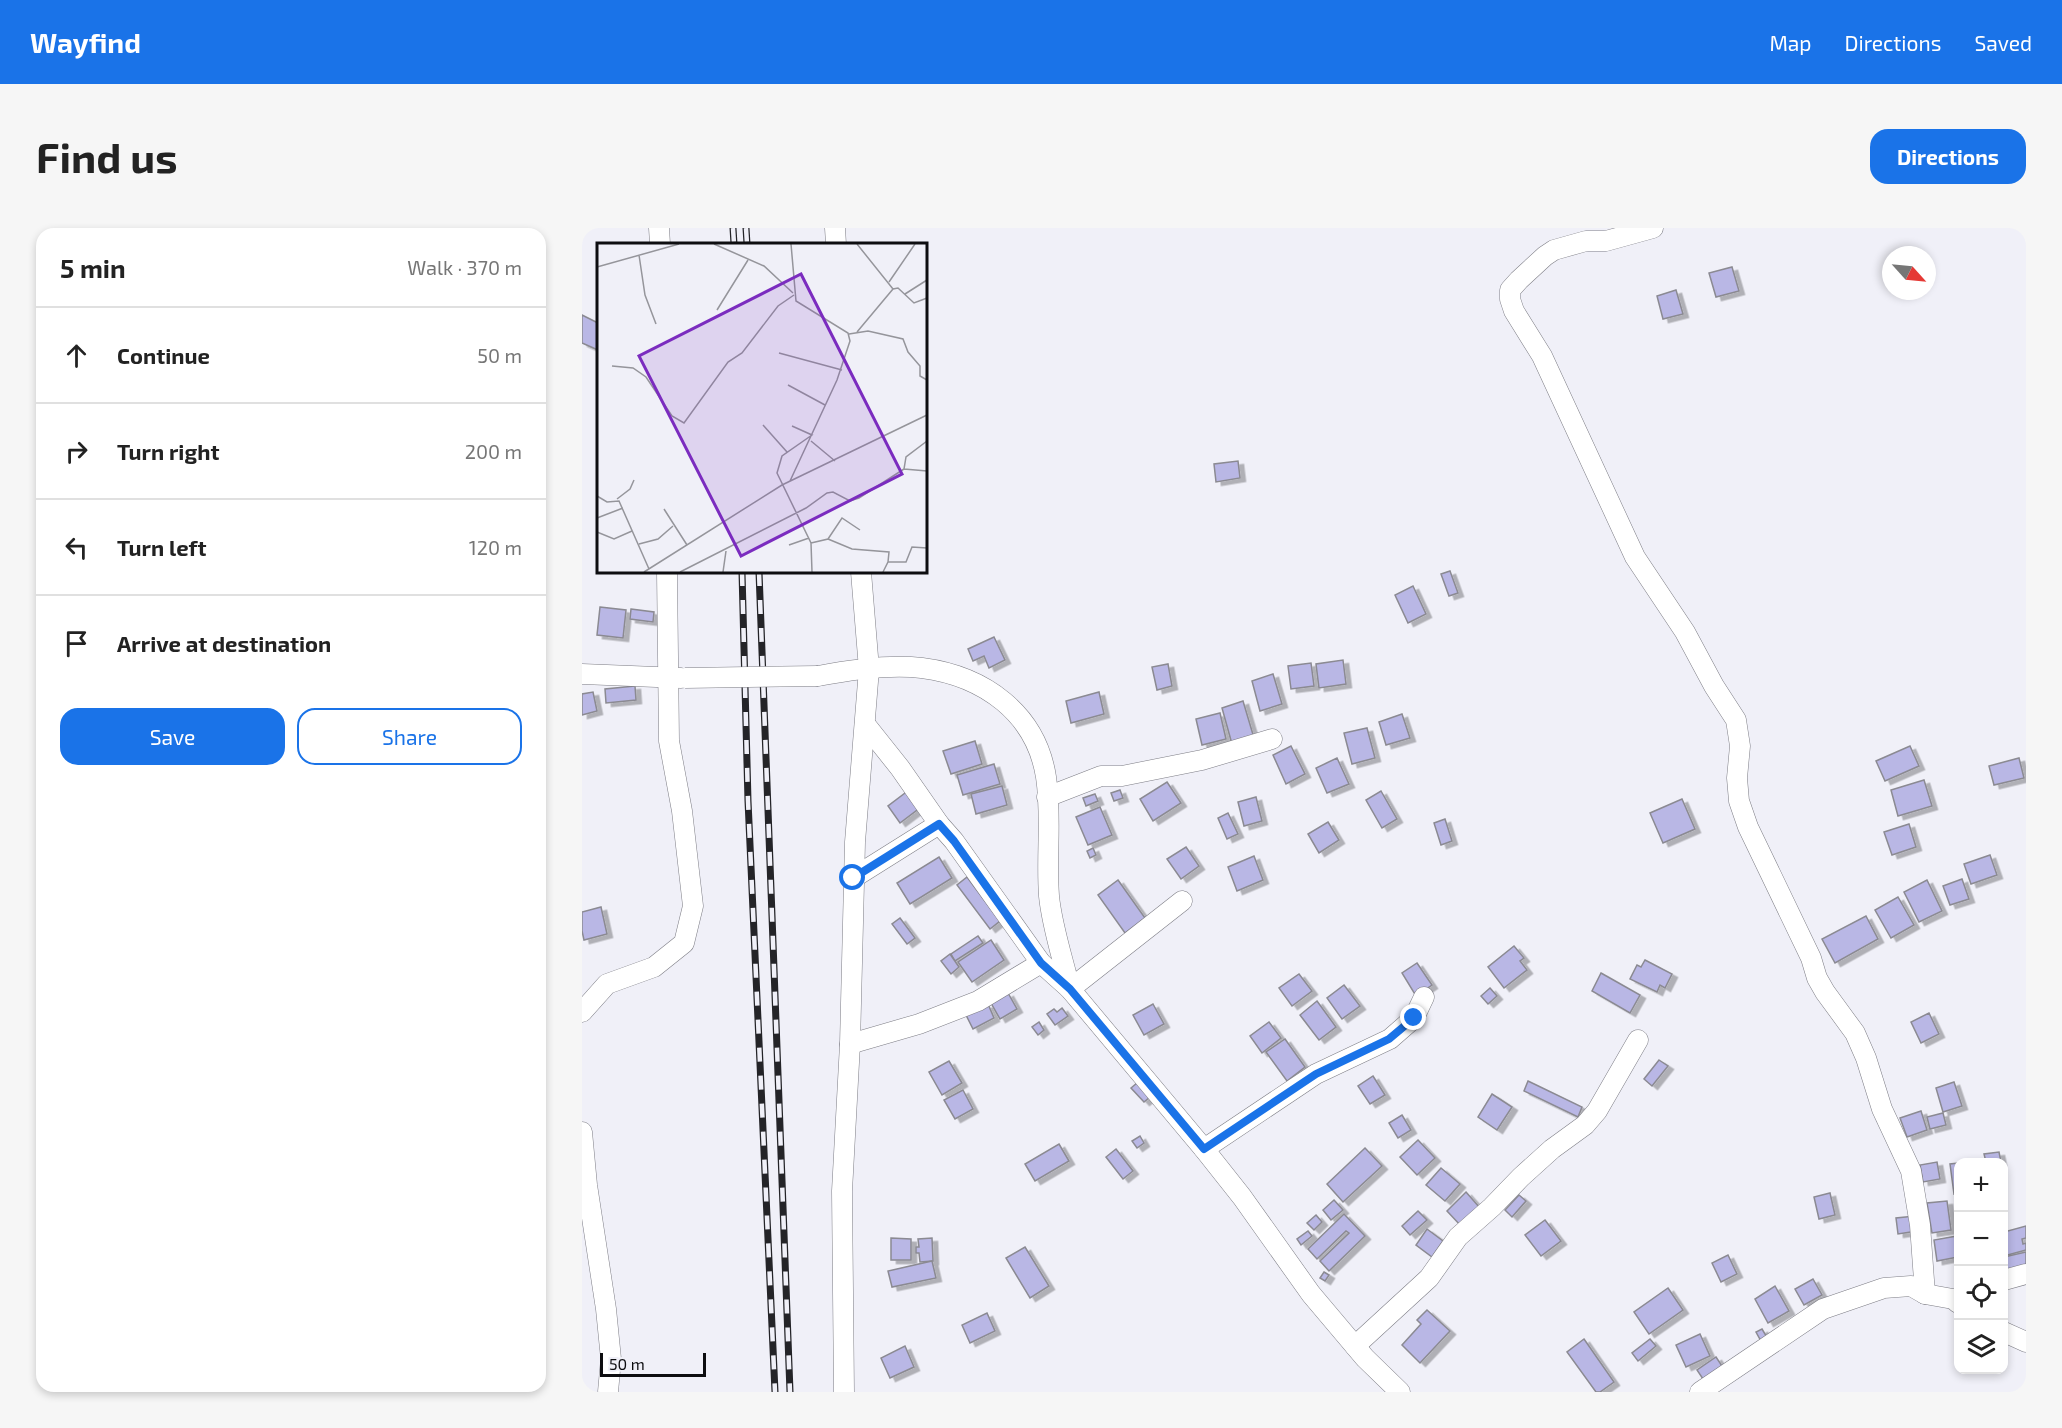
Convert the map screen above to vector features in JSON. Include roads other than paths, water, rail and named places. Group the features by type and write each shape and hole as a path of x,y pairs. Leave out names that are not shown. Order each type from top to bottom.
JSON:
{"street":[{"path":"659,228 660,243"},
{"path":"835,228 836,243"},
{"path":"1653,228 1606,241 1586,241 1554,250 1510,290 1510,299 1514,311 1542,356 1635,557 1685,632 1714,686 1736,720 1740,746 1737,778 1739,801 1748,826 1811,958 1817,978 1855,1033 1866,1058 1882,1109 1911,1171 1930,1295"},
{"path":"582,1012 607,984 654,967 684,943 693,906 682,811 669,741 677,678 667,573"},
{"path":"844,1392 842,1191 850,1044 853,878 869,669 861,573"},
{"path":"582,674 677,678 818,676 869,669 921,668 955,676 988,690 1011,707 1027,724 1040,752 1046,778 1049,896 1070,989"},
{"path":"864,724 900,768 1041,963 1070,989 1204,1149 1242,1197 1311,1294 1355,1346 1400,1392"},
{"path":"1047,797 1101,776 1122,776 1191,763 1272,739"},
{"path":"853,878 939,824"},
{"path":"1070,989 1182,901"},
{"path":"850,1044 919,1024 978,1000 1041,963"},
{"path":"1204,1149 1316,1074 1389,1039 1414,1018 1424,997"},
{"path":"1355,1346 1429,1278 1458,1237 1544,1156 1585,1125 1597,1111 1638,1040"},
{"path":"582,1132 611,1359 608,1392"},
{"path":"2008,1279 2026,1274"},
{"path":"1700,1392 1823,1309 1884,1288 1911,1286 1930,1295 1954,1300"},
{"path":"1930,1295 1954,1292"},
{"path":"2008,1334 2026,1342"}],"railway":[{"path":"733,228 734,243"},
{"path":"746,228 747,243"},
{"path":"742,573 748,801 775,1392"},
{"path":"759,573 790,1392"}]}
